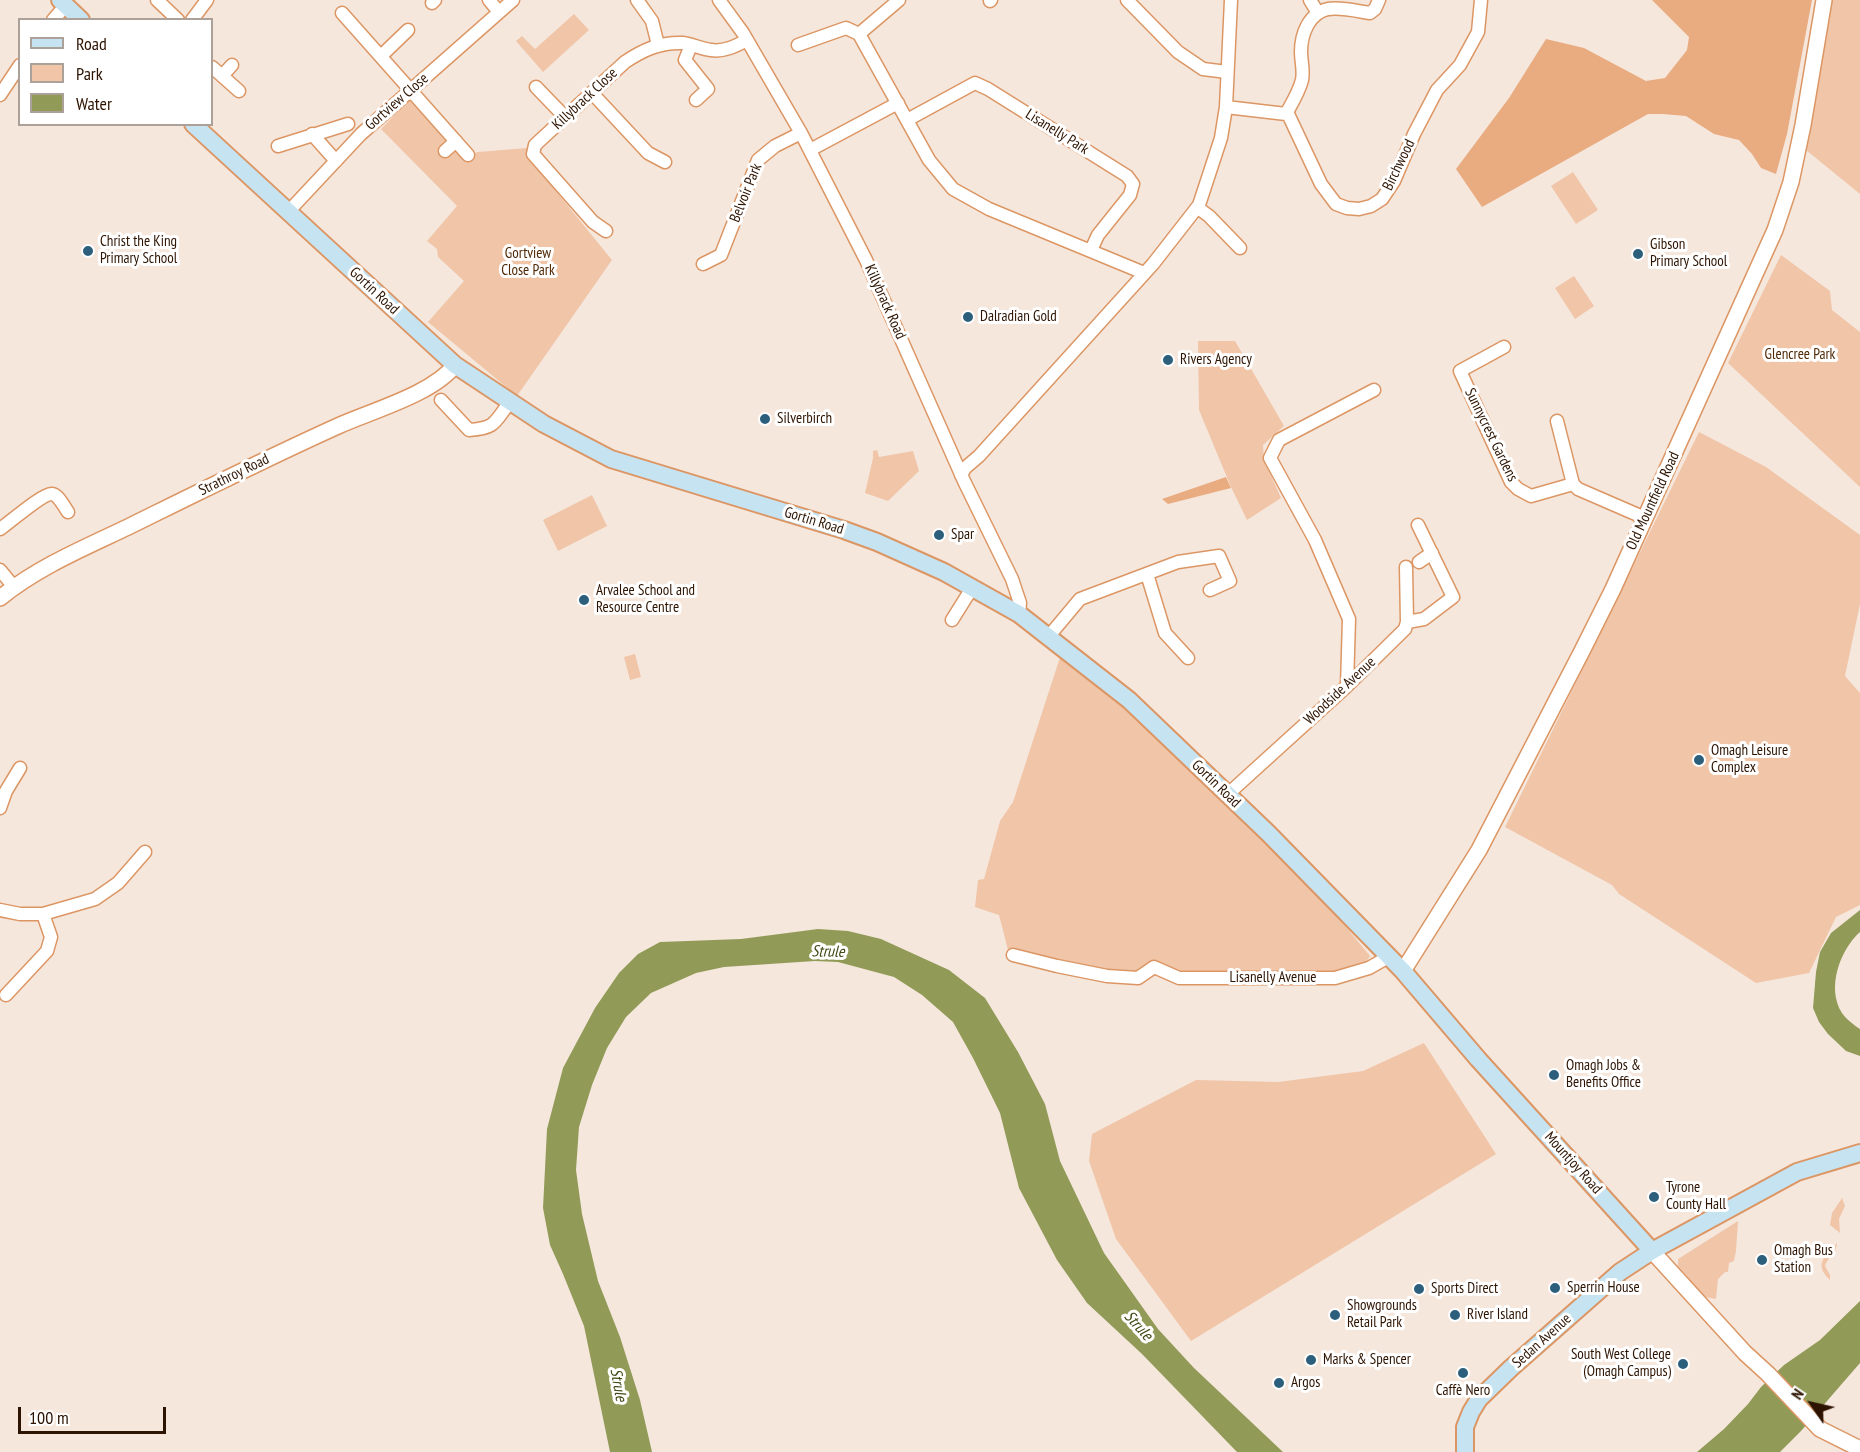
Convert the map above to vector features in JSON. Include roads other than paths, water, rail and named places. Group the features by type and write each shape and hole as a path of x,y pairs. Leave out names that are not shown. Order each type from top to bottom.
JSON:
{"main road":[{"path":"63,3 79,18"},
{"name":"Gortin Road","path":"195,126 455,365 544,424 611,459 877,542 944,572 1019,614 1129,700 1228,794 1403,971"},
{"name":"Mountjoy Road","path":"1403,971 1478,1059 1652,1251"},
{"name":"Sedan Avenue","path":"1465,1452 1466,1427 1479,1399 1620,1272 1652,1251 1797,1172 1860,1153"}],"street":[{"path":"157,0 176,18"},
{"path":"194,18 207,0"},
{"path":"489,0 499,12"},
{"name":"Gortview Close","path":"288,212 361,134 513,0"},
{"path":"637,0 652,21 658,45"},
{"path":"859,33 899,0"},
{"path":"1127,0 1178,52 1203,69 1227,72"},
{"path":"961,475 1165,250 1198,208 1221,138 1226,107 1231,0"},
{"path":"1310,0 1318,13"},
{"name":"Birchwood","path":"1286,114 1321,184 1336,204 1359,209 1371,206 1382,199 1394,181 1414,134 1437,90 1460,65 1478,32 1481,0"},
{"name":"Old Mountfield Road","path":"1403,971 1479,850 1582,651 1645,518 1775,230 1791,182 1824,0"},
{"name":"Killybrack Road","path":"720,1 747,40 801,132 866,260 961,475 1012,579 1020,603 1019,614"},
{"path":"54,18 63,3"},
{"path":"1226,107 1286,114 1302,77 1301,50 1304,32 1310,20 1318,13 1330,9 1370,13 1377,5"},
{"path":"342,13 468,155"},
{"path":"798,45 846,28 859,33 929,160 953,189 989,209 1144,273"},
{"path":"381,56 408,30"},
{"name":"Killybrack Close","path":"606,231 593,222 533,154 535,145 625,62 641,51 658,45 684,43 712,51 732,48 747,40"},
{"path":"691,45 685,60 708,89 696,100"},
{"path":"222,76 231,65"},
{"path":"0,95 18,68"},
{"path":"213,68 239,91"},
{"name":"Lisanelly Park","path":"907,120 975,83 1127,176 1133,184 1130,195 1098,235 1091,250"},
{"path":"536,87 565,117"},
{"path":"592,93 648,153 665,162"},
{"path":"810,150 898,103"},
{"path":"278,146 348,124"},
{"name":"Belvoir Park","path":"703,264 721,255 758,160 775,146 801,132"},
{"path":"312,134 336,161"},
{"path":"445,151 456,141"},
{"path":"1198,208 1240,248"},
{"name":"Sunnycrest Gardens","path":"1504,347 1460,371 1511,482 1531,496 1573,484"},
{"name":"Strathroy Road","path":"0,598 59,560 172,504 411,395 445,376 455,365"},
{"path":"1347,686 1349,619 1315,540 1270,458 1279,440 1374,390"},
{"path":"441,400 469,430 486,429 494,424 510,402"},
{"path":"1557,421 1573,484 1578,489 1645,518"},
{"path":"0,529 47,495 56,495 68,512"},
{"path":"1406,567 1407,622 1424,619 1453,597 1418,525"},
{"path":"1419,562 1432,554"},
{"path":"1049,636 1080,599 1178,562 1219,556 1230,581 1210,590"},
{"path":"0,570 14,587"},
{"path":"1147,574 1165,633 1188,658"},
{"path":"952,620 972,588"},
{"name":"Woodside Avenue","path":"1228,794 1347,686 1405,629 1407,622"},
{"path":"0,808 6,790 20,768"},
{"path":"0,910 20,914 43,914 95,899 118,882 145,852"},
{"path":"6,995 46,951 51,937 43,914"},
{"name":"Lisanelly Avenue","path":"1013,955 1107,976 1138,978 1154,968 1179,978 1335,978 1369,968 1390,956"},
{"name":"Mountjoy Road","path":"1652,1251 1745,1353 1820,1429 1860,1449"}],"water":[{"path":"1860,910 1860,932 1841,959 1835,981 1835,992 1842,1013 1860,1029 1860,1056 1846,1051 1828,1034 1813,1008 1820,952 1831,933"},
{"name":"Strule","path":"818,929 848,931 881,939 949,970 985,998 1018,1052 1045,1104 1060,1161 1104,1253 1158,1329 1194,1368 1283,1452 1237,1452 1142,1354 1087,1303 1057,1260 1019,1188 1000,1113 953,1022 922,995 894,977 838,962 815,961 724,967 696,973 651,993 626,1017 607,1048 579,1127 576,1170 582,1214 598,1281 620,1337 640,1400 652,1452 610,1452 584,1326 550,1245 543,1208 547,1129 563,1068 595,1008 619,973 638,954 660,942 741,939"},
{"path":"1860,1301 1860,1363 1780,1452 1697,1452 1724,1429 1784,1365 1820,1340"}],"place":[{"name":"Christ the King Primary School","path":"88,251"},
{"name":"Gibson Primary School","path":"1638,254"},
{"name":"Dalradian Gold","path":"968,317"},
{"name":"Rivers Agency","path":"1168,360"},
{"name":"Silverbirch","path":"765,419"},
{"name":"Spar","path":"939,535"},
{"name":"Arvalee School and Resource Centre","path":"584,600"},
{"name":"Omagh Leisure Complex","path":"1699,760"},
{"name":"Omagh Jobs & Benefits Office","path":"1554,1075"},
{"name":"Tyrone County Hall","path":"1654,1197"},
{"name":"Omagh Bus Station","path":"1762,1260"},
{"name":"Sperrin House","path":"1555,1288"},
{"name":"Sports Direct","path":"1419,1289"},
{"name":"Showgrounds Retail Park","path":"1335,1315"},
{"name":"River Island","path":"1455,1315"},
{"name":"Marks & Spencer","path":"1311,1360"},
{"name":"South West College (Omagh Campus)","path":"1683,1364"},
{"name":"Caffè Nero","path":"1463,1373"},
{"name":"Argos","path":"1279,1383"}],"park label":[{"name":"Gortview Close Park","path":"528,262"},
{"name":"Glencree Park","path":"1800,355"}]}
